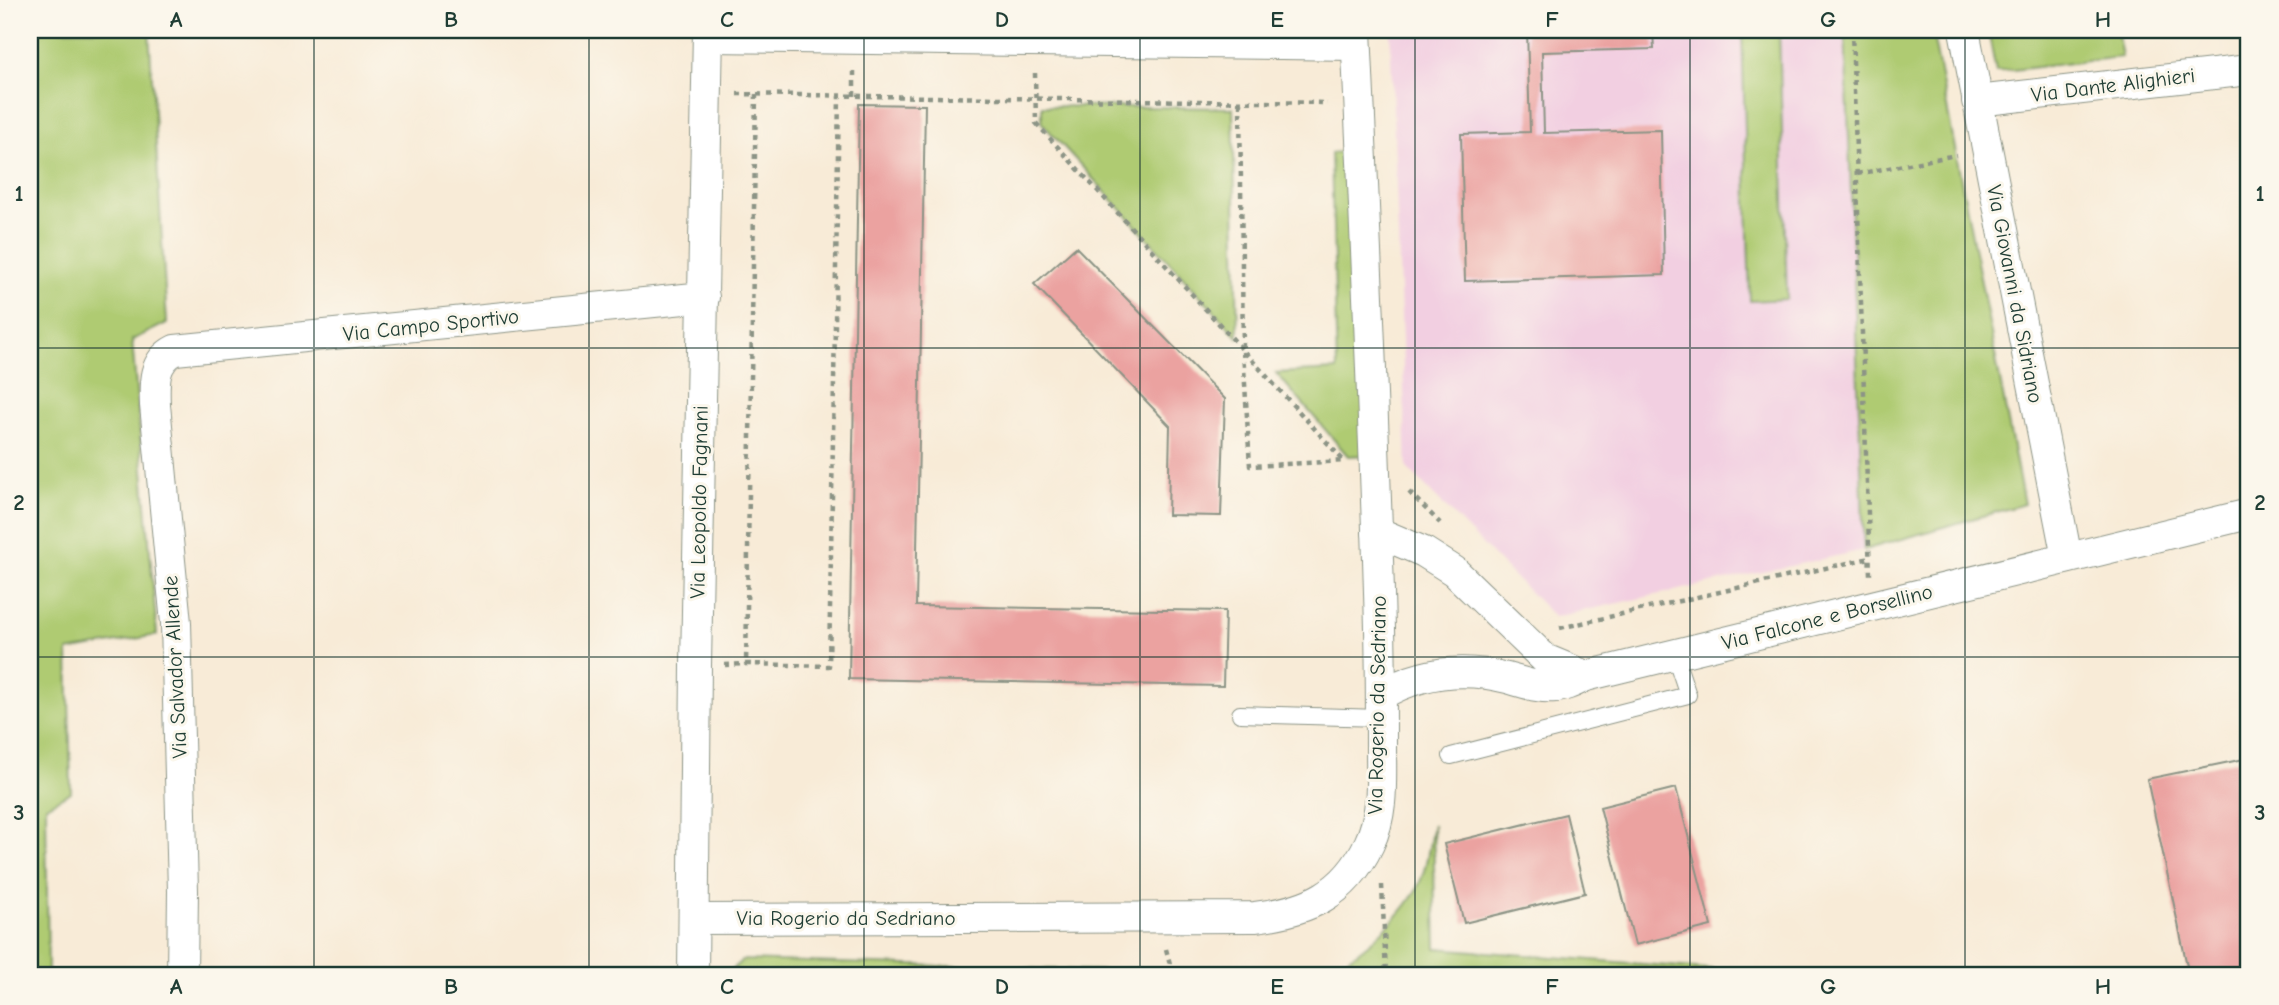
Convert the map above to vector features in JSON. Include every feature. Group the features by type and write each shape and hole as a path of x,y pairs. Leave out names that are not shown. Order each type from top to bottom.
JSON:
{"street":[{"name":"Via Giovanni da Sidriano","path":"1964,30 2067,558"},
{"path":"708,34 1034,41 1356,37"},
{"name":"Via Leopoldo Fagnani","path":"694,975 696,665 708,34"},
{"name":"Via Rogerio da Sedriano","path":"695,919 1230,917 1287,913 1313,904 1357,866 1370,842 1380,809 1381,706 1377,532 1356,37"},
{"name":"Via Dante Alighieri","path":"1977,101 2249,70"},
{"name":"Via Campo Sportivo","path":"162,360 175,350 704,298"},
{"name":"Via Salvador Allende","path":"162,360 156,371 155,405 176,623 183,975"},
{"name":"Via Falcone e Borsellino","path":"1381,706 1400,684 1431,675 1462,671 1491,674 1557,688 1586,677 2249,514"},
{"path":"1377,532 1424,552 1454,571 1545,659 1586,677"}],"lane":[{"path":"1451,756 1688,695 1675,656"},
{"path":"1240,714 1381,706"}],"path":[{"path":"1852,30 1872,606"},
{"path":"1034,41 1036,123 1345,461"},
{"path":"707,93 1359,103"},
{"path":"755,94 746,664 829,666 839,96"},
{"path":"1240,102 1243,351 1250,466 1374,460"},
{"path":"1857,174 1987,149"},
{"path":"1401,484 1440,523"},
{"path":"1550,629 1870,558"},
{"path":"1372,891 1382,882 1386,975"},
{"path":"1165,945 1178,945"},
{"path":"1426,975 1435,970 1492,975"}],"shaded area":[{"path":"1390,30 1845,30 1864,550 1554,617 1407,468"}],"green space":[{"path":"30,30 149,30 167,323 132,340 157,635 68,651 71,792 46,806 48,975 30,975"},
{"path":"1742,30 1779,30 1787,299 1750,301"},
{"path":"1845,30 1932,30 2024,504 1864,550"},
{"path":"1988,30 2117,30 2122,57 1996,72"},
{"path":"1042,106 1233,108 1238,337 1042,123"},
{"path":"1353,151 1368,455 1348,456 1276,373 1337,370 1331,153"},
{"path":"1433,824 1436,948 1783,975 1318,975 1363,948 1393,921 1405,906 1422,877"},
{"path":"742,960 1172,973 1222,975 728,975"}],"building":[{"path":"1527,30 1653,30 1654,49 1542,52 1544,133 1661,130 1664,275 1465,281 1461,134 1530,132"},
{"path":"859,104 925,105 916,606 1225,611 1223,686 849,679"},
{"path":"1076,247 1225,399 1221,516 1168,515 1170,426 1034,284"},
{"path":"2249,758 2249,975 2189,975 2147,779"},
{"path":"1676,788 1711,926 1635,945 1600,807"},
{"path":"1566,814 1585,893 1464,923 1444,844"}]}
